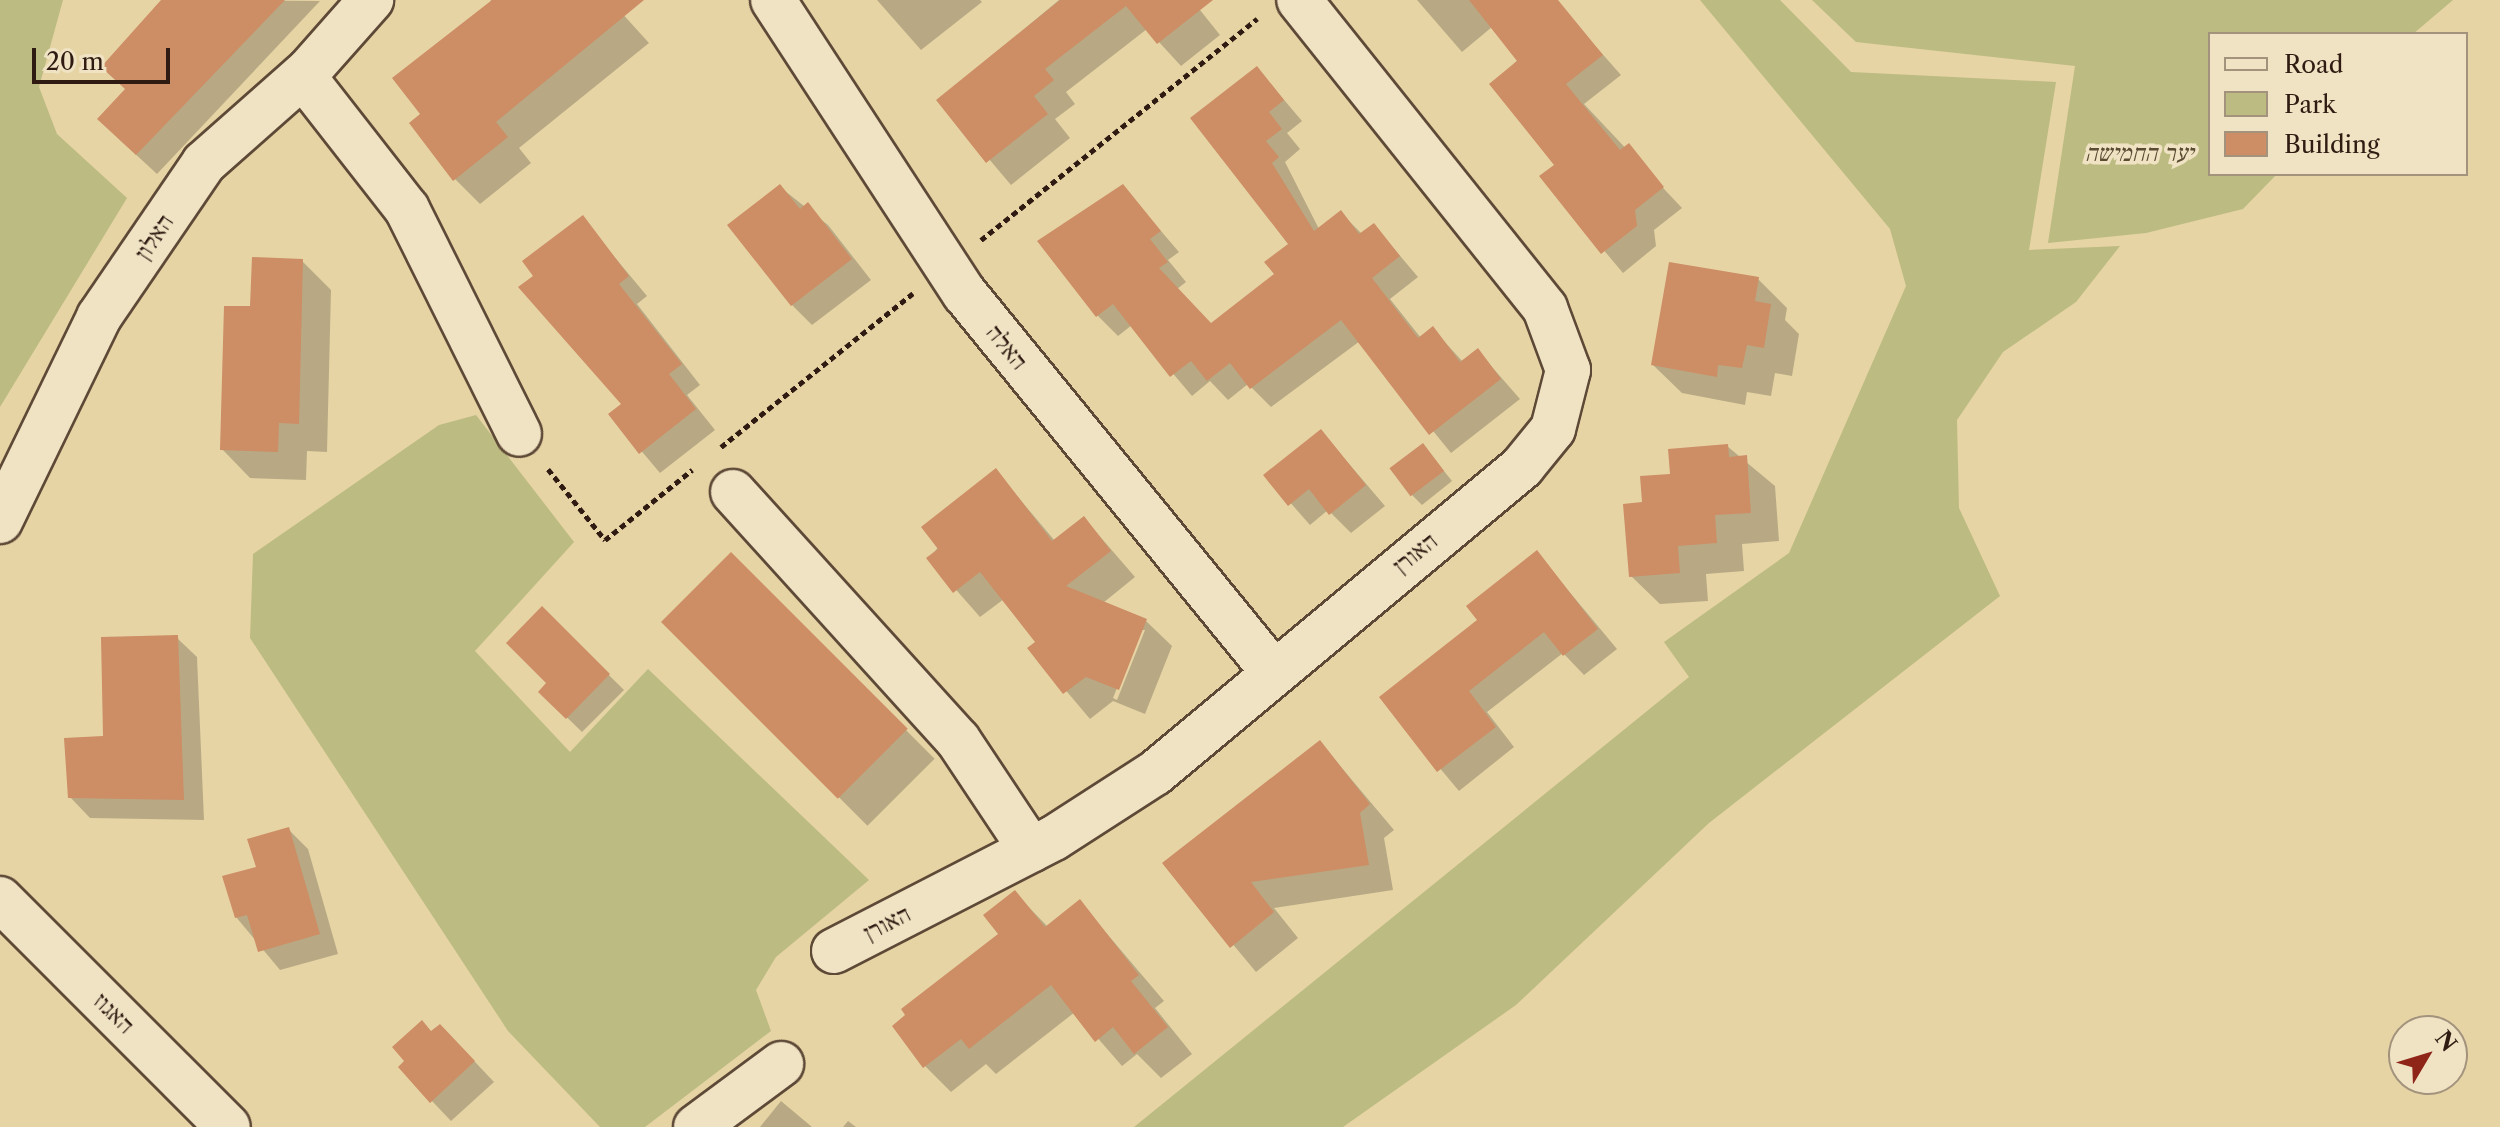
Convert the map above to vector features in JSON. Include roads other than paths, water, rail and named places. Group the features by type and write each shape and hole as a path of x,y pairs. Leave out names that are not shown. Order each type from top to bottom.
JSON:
{"street":[{"name":"האלון","path":"0,521 99,317 204,163 303,76 371,0"},
{"name":"האלה","path":"773,0 965,294 1273,671"},
{"name":"האורן","path":"834,951 1031,850 1155,773 1273,671 1522,467 1563,409 1568,370 1545,308 1299,0"},
{"path":"303,76 407,209 519,434"},
{"path":"733,492 958,740 1031,850"},
{"name":"האגוז","path":"0,899 228,1127"},
{"path":"696,1127 781,1064"}],"park label":[{"name":"יער החמישה","path":"2139,153"}]}
